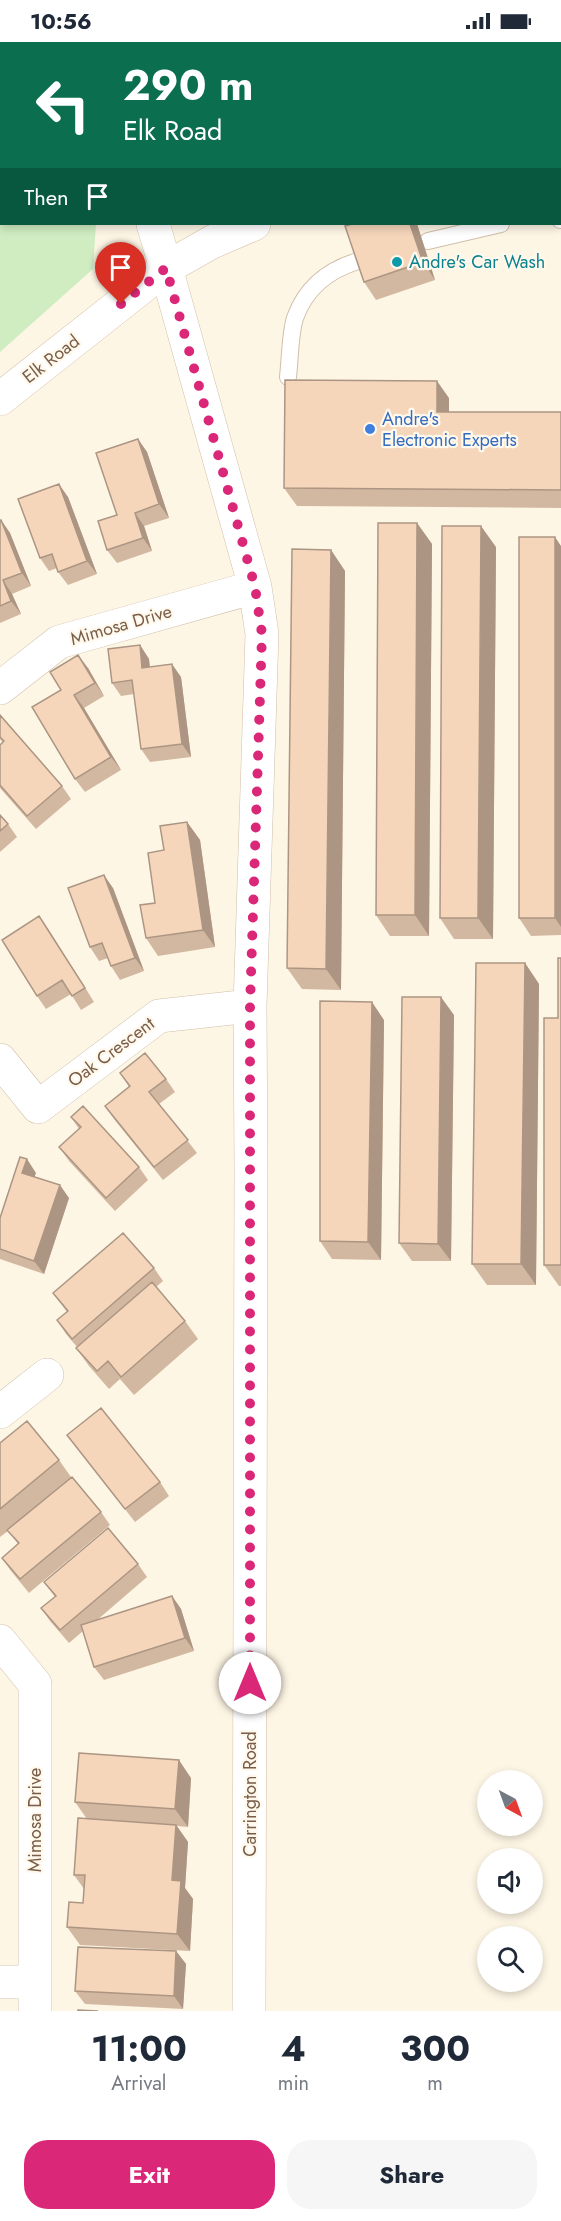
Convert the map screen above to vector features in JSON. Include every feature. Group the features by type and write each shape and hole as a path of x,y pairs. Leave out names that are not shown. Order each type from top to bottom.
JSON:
{"street":[{"name":"Carrington Road","path":"153,225 255,587 262,634 250,1006 249,2011"},
{"name":"Elk Road","path":"0,399 166,268 212,242 252,225"},
{"name":"Mimosa Drive","path":"0,688 59,642 255,587"},
{"name":"Oak Crescent","path":"0,1060 38,1107 159,1016 250,1006"},
{"path":"0,1412 47,1375"},
{"name":"Mimosa Drive","path":"0,1641 35,1684 35,1997"},
{"path":"0,1982 35,1997"}],"lane":[{"path":"428,241 497,225"},
{"path":"288,377 295,318 313,286 341,266 358,261"}],"green space":[{"path":"0,225 96,225 93,269 0,352"}],"building":[{"path":"410,225 423,262 364,282 345,226"},
{"path":"285,380 437,381 437,412 561,412 561,490 284,488"},
{"path":"138,439 159,504 135,513 143,538 107,550 98,521 117,515 96,453"},
{"path":"59,484 87,561 58,572 52,554 40,558 18,499"},
{"path":"0,520 22,573 3,580 11,601 0,606"},
{"path":"378,523 417,523 415,915 376,915"},
{"path":"442,526 481,526 478,918 440,918"},
{"path":"519,537 555,537 555,918 519,918"},
{"path":"292,549 331,550 326,969 287,968"},
{"path":"140,645 142,668 172,664 182,744 141,749 132,680 112,683 108,649"},
{"path":"78,655 95,683 74,695 111,757 75,779 32,707 61,690 50,672"},
{"path":"0,715 62,786 27,816 0,785 0,745 4,741 0,737"},
{"path":"0,815 8,824 0,831"},
{"path":"187,822 203,930 146,938 140,905 155,903 148,853 164,850 160,826"},
{"path":"104,875 135,958 111,966 102,943 90,947 68,888"},
{"path":"39,916 85,988 72,996 62,980 37,996 2,940"},
{"path":"558,958 561,958 561,1265 544,1265 544,1018 558,1018"},
{"path":"476,963 525,963 521,1264 472,1264"},
{"path":"402,997 441,997 438,1244 399,1243"},
{"path":"320,1001 372,1002 368,1242 320,1241"},
{"path":"145,1053 166,1079 149,1092 188,1140 154,1167 105,1106 130,1086 120,1073"},
{"path":"83,1106 139,1167 106,1198 59,1147 81,1127 71,1117"},
{"path":"20,1157 27,1159 22,1173 60,1185 34,1261 0,1249 0,1218"},
{"path":"123,1233 154,1268 72,1339 57,1320 68,1311 53,1293"},
{"path":"152,1282 185,1321 121,1377 108,1361 97,1371 76,1348"},
{"path":"101,1408 160,1482 125,1509 67,1435"},
{"path":"27,1421 59,1460 0,1509 0,1443"},
{"path":"72,1477 101,1512 20,1579 2,1558 19,1543 7,1530"},
{"path":"108,1528 138,1564 60,1630 41,1608 56,1596 44,1582"},
{"path":"172,1596 185,1638 94,1667 81,1625"},
{"path":"79,1753 179,1760 175,1809 75,1802"},
{"path":"78,1818 176,1825 172,1880 181,1881 177,1934 67,1927 69,1902 83,1903 85,1875 74,1875"},
{"path":"78,1947 176,1951 174,1996 75,1991"}],"place":[{"name":"Andre's Car Wash","path":"397,262"},
{"name":"Andre's Electronic Experts","path":"370,429"}],"route":[{"path":"121,304 166,268 255,587 262,634 250,1006 250,1683"}]}
